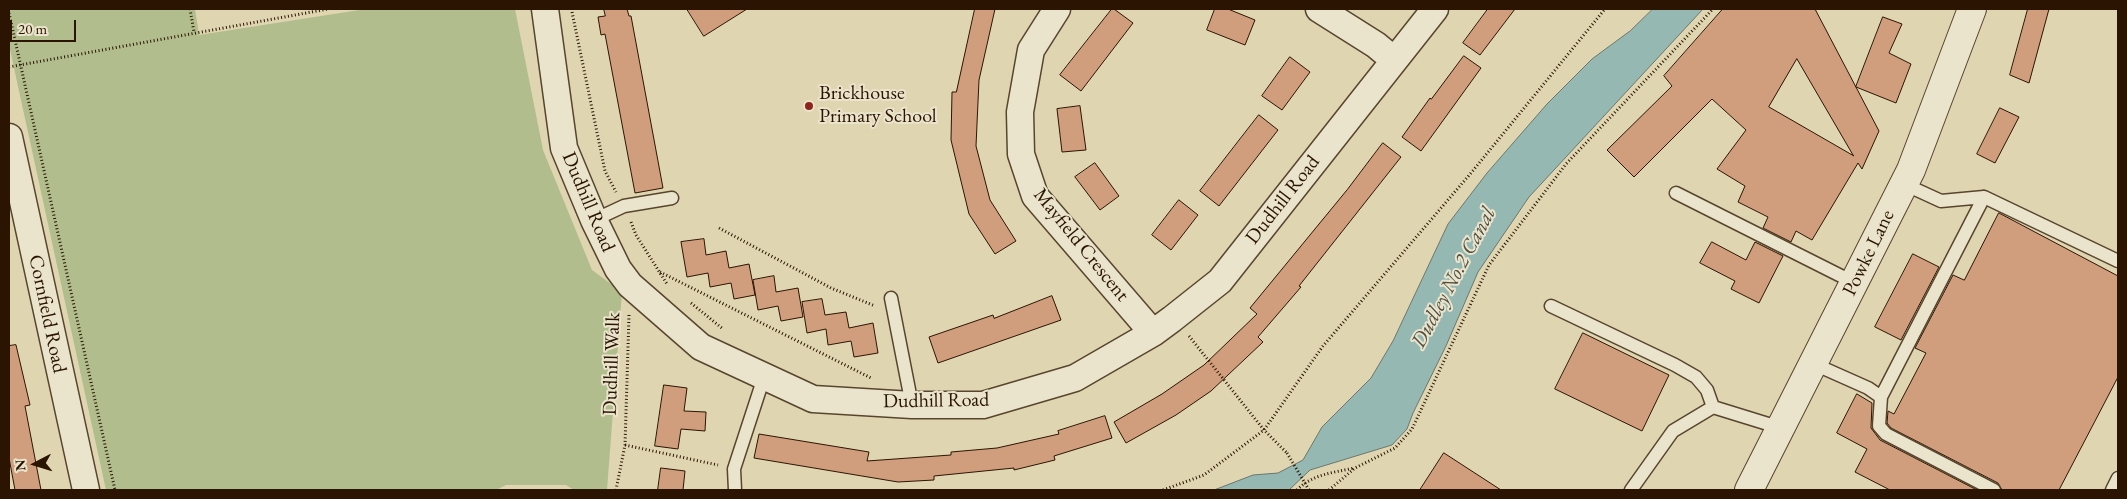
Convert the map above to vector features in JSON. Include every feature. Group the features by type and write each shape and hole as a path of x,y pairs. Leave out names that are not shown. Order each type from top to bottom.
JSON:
{"street":[{"name":"Dudhill Road","path":"545,9 564,148 594,220 618,269 630,285 700,347 813,399 910,398 983,405 1075,378 1163,326 1220,281 1435,9"},
{"name":"Mayfield Crescent","path":"1057,9 1031,50 1020,112 1021,154 1035,196 1163,326"},
{"path":"1319,9 1376,45 1394,60"},
{"name":"Powke Lane","path":"1749,490 1904,184 1972,9"},
{"name":"Cornfield Road","path":"9,137 86,490"}],"lane":[{"path":"1904,184 1941,201 1984,197 2118,261"},
{"path":"1676,193 1855,283"},
{"path":"1984,197 1881,397 1879,426 1886,434 1994,490"},
{"path":"594,220 624,206 672,198"},
{"path":"891,298 910,398"},
{"path":"1551,306 1676,365 1696,377 1707,390 1713,407"},
{"path":"1814,364 1868,388 1881,397"},
{"path":"735,490 734,469 764,377"},
{"path":"1632,490 1673,430 1713,407 1781,428"},
{"path":"2112,490 2118,478"}],"path":[{"path":"190,9 194,32"},
{"path":"9,67 328,9"},
{"path":"571,9 605,171 624,206 636,235 668,284"},
{"path":"1163,490 1204,475 1264,430 1323,346 1471,174 1605,9"},
{"path":"1329,490 1355,468 1395,448 1412,429 1490,264 1566,164 1713,9"},
{"path":"9,13 115,490"},
{"path":"718,228 831,288 894,314"},
{"path":"659,272 910,398"},
{"name":"Dudhill Walk","path":"616,490 625,445 630,285"},
{"path":"690,302 726,332"},
{"path":"1163,326 1185,331 1264,430 1287,453 1309,490"},
{"name":"Dudhill Walk","path":"625,445 734,469"},
{"path":"1296,490 1315,476 1355,468"}],"green space":[{"path":"9,9 195,9 199,35 366,9 515,9 543,150 592,270 622,292 607,490 574,490 566,485 506,485 496,490 106,490 9,45"}],"water":[{"name":"Dudley No.2 Canal","path":"1653,9 1703,9 1529,197 1478,272 1407,429 1392,445 1310,470 1289,490 1214,490 1253,475 1278,473 1303,460 1322,427 1371,378 1393,341 1448,224 1487,173 1547,104 1592,59 1630,31"}],"building":[{"path":"604,9 627,9 629,16 631,16 663,188 635,193 605,34 601,35 598,17 605,16"},
{"path":"687,9 747,9 704,36"},
{"path":"975,9 995,9 979,80 976,146 990,200 1016,241 995,254 969,214 951,140 952,92 956,92"},
{"path":"1112,9 1133,23 1081,91 1060,75"},
{"path":"1215,9 1228,9 1255,20 1245,45 1207,30"},
{"path":"1488,9 1515,9 1480,55 1463,43"},
{"path":"1723,9 1815,9 1879,131 1862,169 1858,163 1812,240 1796,231 1791,242 1763,228 1768,217 1738,202 1745,186 1717,169 1746,130 1712,99 1634,177 1607,150 1672,86 1664,76","holes":["1797,59 1854,156 1769,107"]},
{"path":"2028,9 2049,9 2029,83 2010,75"},
{"path":"1883,17 1902,24 1889,53 1911,64 1896,103 1856,87"},
{"path":"1464,56 1481,68 1421,151 1402,137"},
{"path":"1290,57 1310,72 1282,110 1262,96"},
{"path":"1080,106 1086,150 1062,152 1057,109"},
{"path":"2000,108 2019,117 1995,163 1977,154"},
{"path":"1259,115 1278,130 1219,206 1200,191"},
{"path":"1383,143 1401,157 1299,286 1301,287 1258,337 1263,342 1211,391 1176,415 1126,443 1114,422 1162,394 1204,365 1257,314 1250,308"},
{"path":"1095,163 1119,196 1100,210 1075,177"},
{"path":"1179,200 1198,215 1171,250 1152,235"},
{"path":"1999,213 2118,276 2118,377 2059,490 2002,490 1998,483 1891,428 1887,423 1888,411 1894,414 1926,353 1915,348 1953,275 1964,280"},
{"path":"704,239 706,255 726,251 729,268 749,264 755,295 734,299 731,283 710,287 708,273 687,277 681,242"},
{"path":"1712,242 1746,260 1755,242 1783,256 1759,303 1731,289 1735,281 1700,263"},
{"path":"1913,254 1939,267 1901,340 1875,327"},
{"path":"774,276 776,292 798,288 803,317 781,321 778,306 758,310 753,280"},
{"path":"1052,296 1061,320 938,363 929,337 993,315 994,318"},
{"path":"822,299 825,315 846,312 849,328 873,323 878,353 854,357 851,341 828,345 826,329 807,333 802,302"},
{"path":"1583,333 1669,375 1642,431 1555,389"},
{"path":"16,345 30,405 25,406 41,490 15,490 9,458 9,346"},
{"path":"664,385 687,388 684,411 706,412 705,431 681,429 678,449 655,446"},
{"path":"1857,394 1872,403 1871,428 1880,440 1977,490 1890,490 1855,472 1867,449 1837,433"},
{"path":"1105,416 1112,438 1054,456 1055,460 1014,470 1014,468 934,476 934,480 898,482 754,458 759,434 869,452 867,461 951,455 951,452 997,448 1059,434 1058,431"},
{"path":"1444,453 1501,490 1420,490"},
{"path":"661,468 685,471 683,490 658,490"}],"place":[{"name":"Brickhouse Primary School","path":"809,106"}]}
